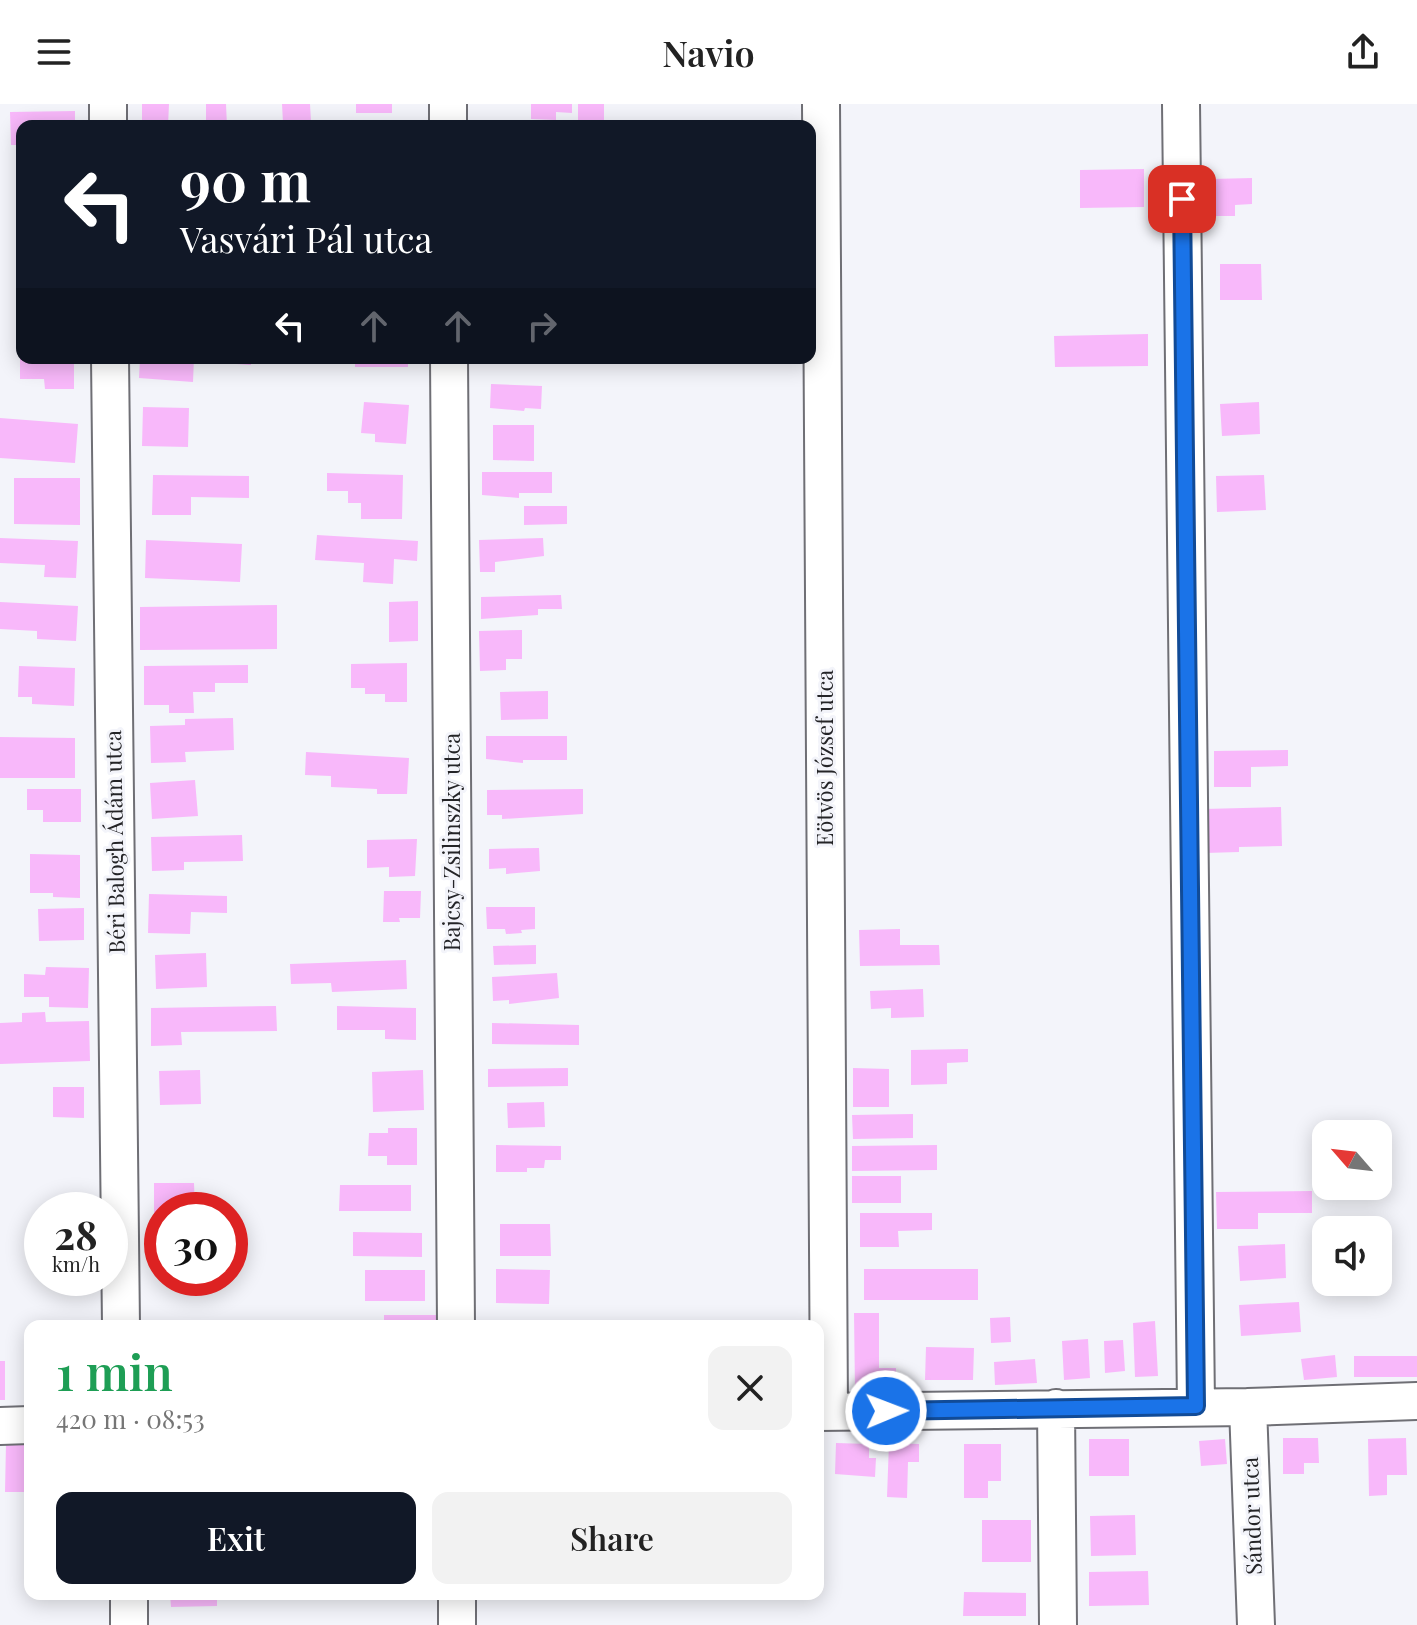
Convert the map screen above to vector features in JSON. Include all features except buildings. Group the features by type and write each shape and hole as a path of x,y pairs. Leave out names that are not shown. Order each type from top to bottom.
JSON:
{"street":[{"name":"Eötvös József utca","path":"821,104 824,1320"},
{"path":"1181,104 1196,1406"},
{"name":"Béri Balogh Ádám utca","path":"110,364 121,1320"},
{"name":"Bajcsy-Zsilinszky utca","path":"449,364 456,1320"},
{"path":"824,1412 1248,1407 1417,1401"},
{"name":"Sándor utca","path":"1248,1407 1256,1625"},
{"path":"1056,1408 1058,1625"},
{"path":"0,1426 24,1425"},
{"path":"129,1600 129,1625"},
{"path":"457,1600 457,1625"}],"route":[{"path":"886,1411 1196,1406 1182,199"}]}
